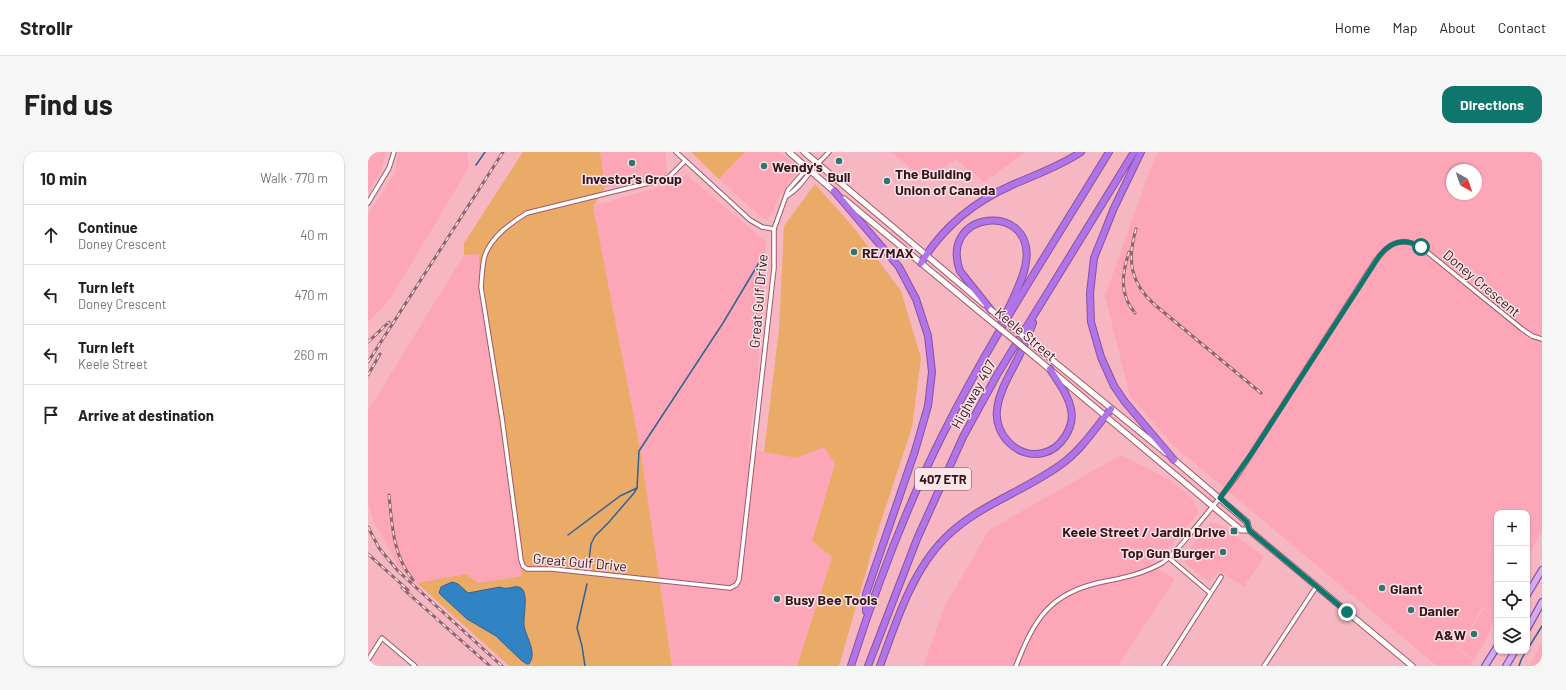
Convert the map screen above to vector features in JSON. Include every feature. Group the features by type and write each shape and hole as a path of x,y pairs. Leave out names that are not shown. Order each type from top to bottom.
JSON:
{"highway":[{"path":"922,263 928,250 958,218 974,204 1060,164 1081,152"},
{"name":"Highway 407","path":"851,666 866,617 906,514 962,397 991,345 1109,152"},
{"name":"Highway 407","path":"868,666 917,539 953,457 987,393 1134,152"},
{"path":"1142,152 1114,208 1094,258 1090,293 1092,322 1101,357 1114,386 1125,402 1174,460"},
{"path":"834,192 899,267 916,299 928,336 932,372 928,406 866,594 866,617"},
{"path":"991,310 960,271 957,264 956,251 962,235 972,225 984,221 1000,220 1014,227 1024,238 1027,251 1022,277 991,345"},
{"path":"1041,303 1000,396 997,409 999,429 1006,440 1017,449 1031,454 1044,453 1057,446 1067,436 1072,423 1072,410 1068,399 1050,369"},
{"path":"880,666 914,581 928,558 945,538 964,521 1052,470 1063,462 1075,452 1111,409"}],"main road":[{"name":"Keele Street","path":"789,152 834,192 1035,356 1241,530 1249,530"},
{"name":"Keele Street","path":"804,152 926,256 1220,498 1247,522 1249,530 1412,666"},
{"path":"1530,590 1542,570"},
{"path":"1530,624 1542,602"},
{"path":"1485,666 1494,652"},
{"path":"1506,666 1513,654"}],"street":[{"path":"368,203 389,168 394,152"},
{"path":"676,152 750,220 762,227 774,229"},
{"name":"Great Gulf Drive","path":"685,161 669,177 661,180 527,213 510,224 497,237 485,255 482,272 482,287 521,560 526,569 552,569 730,588 736,585 739,580 772,279 774,229 787,196 808,178 810,171 829,152"},
{"name":"Doney Crescent","path":"1169,558 1220,498 1248,460 1377,259 1386,248 1394,243 1407,242 1421,247 1522,329 1532,336 1542,339"},
{"path":"1016,666 1028,635 1038,618 1062,596 1074,590 1100,582 1144,572 1169,558 1210,593"},
{"path":"1164,666 1221,577"},
{"path":"1264,666 1316,587"},
{"path":"368,660 382,638 415,666"}],"shaded area":[{"path":"368,152 386,152 381,172 368,192"},
{"path":"398,152 467,152 469,167 390,299 368,322 368,215 395,173"},
{"path":"523,152 600,152 605,188 593,206 641,453 672,666 509,666 417,583 466,574 479,583 522,576 479,285 479,254 464,255 464,243"},
{"path":"600,152 665,152 667,174 605,188"},
{"path":"691,152 745,152 719,179"},
{"path":"745,152 779,152 795,164 798,171 780,195 768,220 760,216 719,179"},
{"path":"891,152 1026,152 984,182 956,159 926,181"},
{"path":"1159,152 1542,152 1542,530 1530,552 1530,510 1494,510 1494,614 1483,607 1457,649 1473,661 1470,666 1437,666 1174,446 1130,396 1105,296 1153,162"},
{"path":"686,174 766,242 757,379 748,449 797,458 824,447 835,464 812,541 832,557 797,666 672,666 641,453 593,206 674,183"},
{"path":"815,184 855,229 901,291 921,358 912,427 875,540 839,666 797,666 832,557 812,541 835,464 824,447 797,458 764,452 779,329 784,226"},
{"path":"479,254 479,285 522,576 479,583 466,574 417,583 399,567 373,520 368,500 368,411 464,255"},
{"path":"1121,455 1170,480 1194,500 1198,513 1169,548 1151,563 1175,579 1118,666 923,666 945,606 989,530"},
{"path":"1211,523 1221,525 1264,557 1244,586 1219,571 1209,582 1186,564 1183,556"},
{"path":"1484,608 1494,615 1488,636 1474,660 1459,649"},
{"path":"1542,643 1542,666 1529,666"}],"water":[{"path":"452,582 458,584 468,593 500,587 521,588 525,595 524,625 532,649 529,664 522,661 496,636 467,619 439,593 441,587"}],"waterway":[{"path":"476,165 485,152"},
{"path":"589,560 591,544 595,536 609,522 637,488 639,451 723,323 760,261"},
{"path":"568,535 620,496 637,488"},
{"path":"585,666 577,628 587,584"},
{"path":"1530,645 1542,626"},
{"path":"1519,666 1524,654"}],"railway":[{"path":"368,362 503,152"},
{"path":"1136,229 1133,240 1131,261 1140,288 1155,305 1261,393"},
{"path":"1129,252 1123,284 1126,299 1135,313"},
{"path":"368,342 389,322"},
{"path":"368,375 380,354"},
{"path":"389,495 397,550 406,571 413,580"},
{"path":"368,527 379,548 398,571 502,666"},
{"path":"368,554 408,590"},
{"path":"402,588 490,666"}],"place":[{"name":"Bull","path":"839,161"},
{"name":"Investor's Group","path":"632,163"},
{"name":"Wendy's","path":"764,166"},
{"name":"The Building Union of Canada","path":"887,181"},
{"name":"RE/MAX","path":"854,252"},
{"name":"Keele Street / Jardin Drive","path":"1234,531"},
{"name":"Top Gun Burger","path":"1223,552"},
{"name":"Giant","path":"1382,588"},
{"name":"Busy Bee Tools","path":"777,599"},
{"name":"Danier","path":"1411,610"},
{"name":"A&W","path":"1474,634"}],"route":[{"path":"1347,612 1249,530 1247,522 1220,498 1239,473 1383,251 1394,243 1398,242 1412,243 1421,247"}]}
